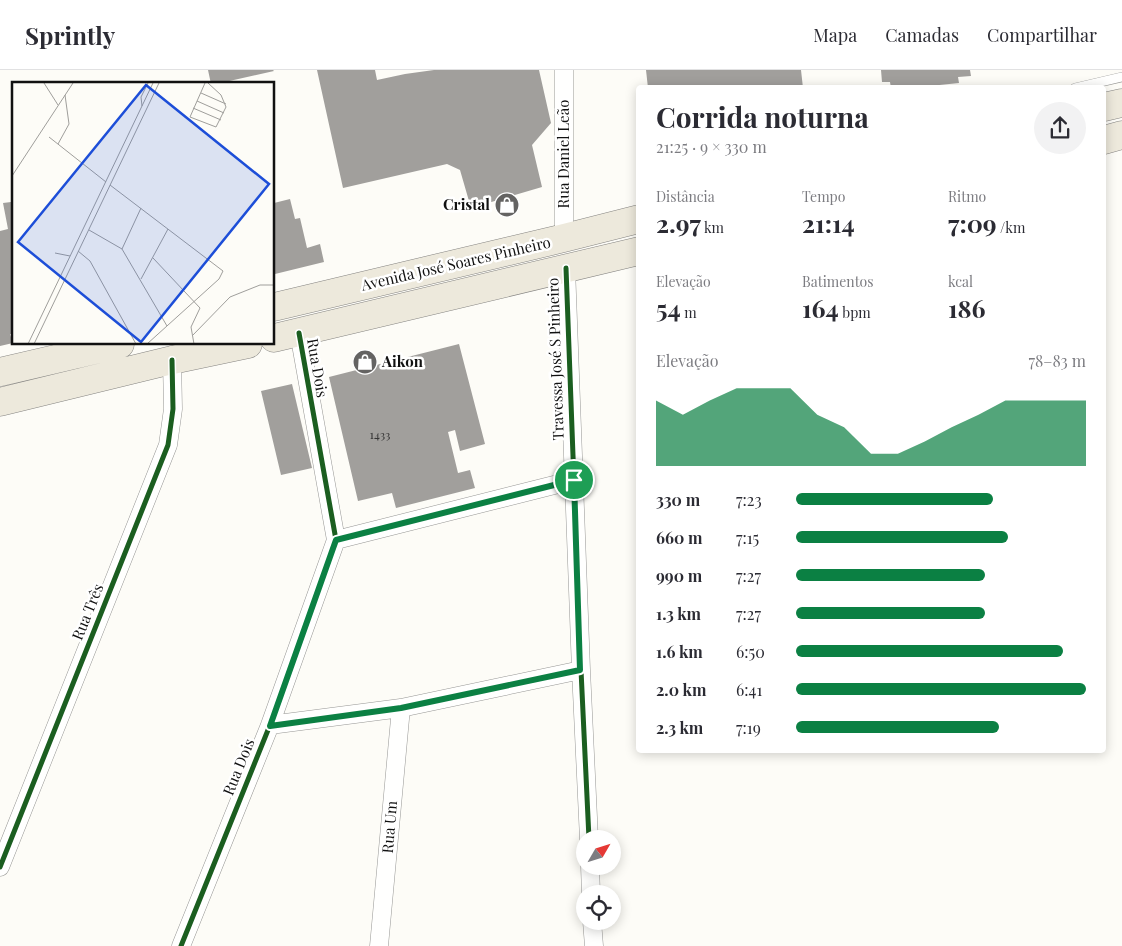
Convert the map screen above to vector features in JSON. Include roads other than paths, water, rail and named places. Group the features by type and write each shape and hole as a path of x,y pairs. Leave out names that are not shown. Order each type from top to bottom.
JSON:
{"main road":[{"path":"1106,107 1122,103"},
{"path":"1106,139 1122,135"},
{"name":"Avenida José Soares Pinheiro","path":"275,307 636,221"},
{"name":"Avenida José Soares Pinheiro","path":"286,336 636,252"},
{"path":"0,372 48,357 114,345"},
{"path":"0,402 172,360 243,345"}],"street":[{"name":"Rua Daniel Leão","path":"564,70 564,238"},
{"name":"Travessa José S Pinheiro","path":"566,268 588,830"},
{"name":"Rua Dois","path":"181,946 270,726 336,540 286,336"},
{"name":"Rua Três","path":"0,867 168,445 173,409 172,360"},
{"path":"336,540 574,480"},
{"path":"270,726 401,708 580,670"},
{"name":"Rua Um","path":"379,946 401,708"},
{"path":"593,930 594,946"}],"lane":[{"path":"1089,85 1122,77"}],"place":[{"name":"Cristal","path":"507,205"},
{"name":"Aikon","path":"365,362"}]}
